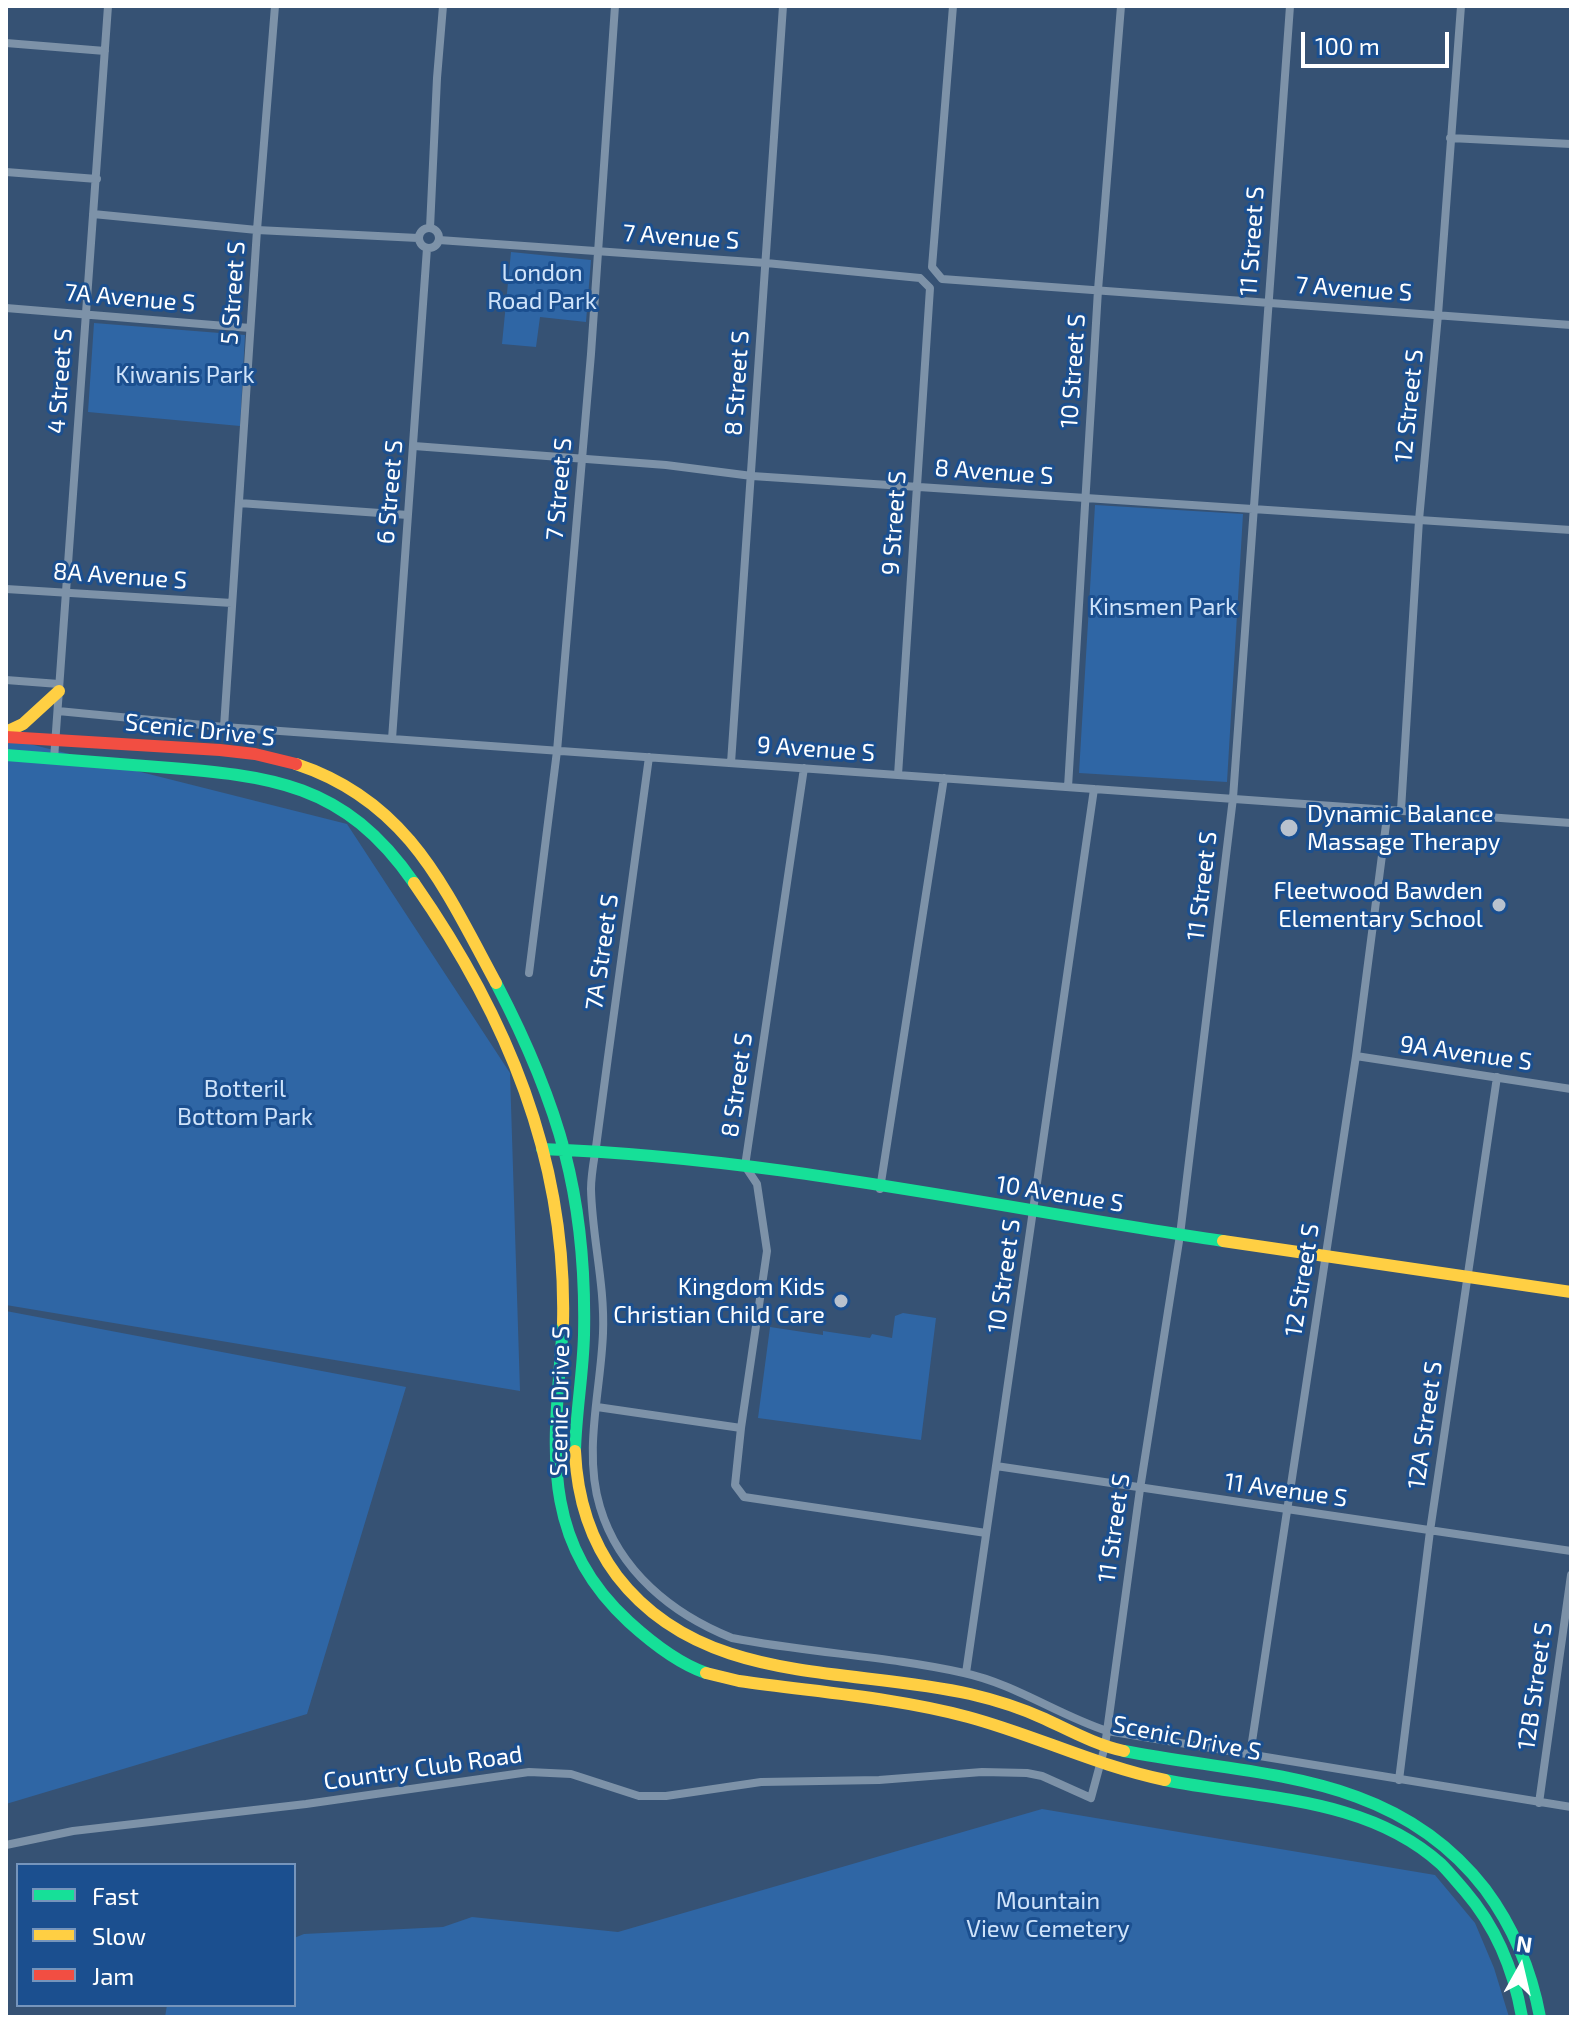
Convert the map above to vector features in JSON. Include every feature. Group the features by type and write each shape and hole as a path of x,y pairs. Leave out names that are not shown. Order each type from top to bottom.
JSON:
{"main road":[{"path":"6,735 23,724 59,688"},
{"name":"Scenic Drive S","path":"6,735 213,750 288,761 344,785 385,814 416,845 438,876 515,1019 535,1063 566,1150 577,1205 584,1287 584,1354 576,1469 587,1515 600,1550 635,1598 660,1620 684,1637 742,1661 965,1692 1036,1715 1105,1746 1336,1790 1391,1810 1419,1825 1448,1847 1500,1909 1524,1954 1534,1981 1540,2017"},
{"name":"Scenic Drive S","path":"6,755 253,776 295,787 330,801 368,828 399,859 429,902 485,999 524,1085 552,1195 563,1277 554,1445 558,1490 567,1530 579,1559 598,1590 616,1611 650,1640 700,1670 746,1682 974,1717 1099,1765 1140,1775 1322,1804 1392,1829 1447,1867 1484,1916 1512,1975 1522,2017"},
{"name":"10 Avenue S","path":"542,1149 596,1151 745,1166 1180,1235 1571,1292"}],"street":[{"name":"4 Street S","path":"54,759 108,6"},
{"name":"5 Street S","path":"224,727 275,6"},
{"path":"430,228 443,6"},
{"name":"7 Street S","path":"529,973 557,751 615,6"},
{"name":"8 Street S","path":"731,763 783,6"},
{"name":"7 Avenue S","path":"953,6 932,267 942,279 1571,325"},
{"name":"10 Street S","path":"1068,787 1098,290 1121,6"},
{"name":"11 Street S","path":"1099,1765 1105,1746 1140,1489 1180,1235 1233,798 1290,6"},
{"name":"12 Street S","path":"1401,810 1419,520 1461,6"},
{"path":"6,43 105,51"},
{"path":"1450,138 1571,144"},
{"path":"6,172 97,179"},
{"path":"93,214 257,230 418,238"},
{"path":"430,228 438,234 439,240 435,246 427,248 420,244 418,238 423,229 430,228"},
{"name":"7 Avenue S","path":"439,240 766,263 920,278"},
{"name":"6 Street S","path":"392,739 427,248"},
{"name":"9 Street S","path":"898,775 930,288 920,278"},
{"name":"7A Avenue S","path":"6,308 250,328"},
{"name":"8 Avenue S","path":"414,446 666,465 752,476 1571,530"},
{"path":"239,503 408,515"},
{"name":"8A Avenue S","path":"6,589 232,603"},
{"path":"6,680 59,688"},
{"name":"9 Avenue S","path":"58,711 224,727 1571,823"},
{"name":"7A Street S","path":"596,1151 649,757"},
{"name":"8 Street S","path":"804,768 745,1166 757,1184 767,1251 734,1479 736,1488 744,1497 986,1533"},
{"path":"880,1189 944,778"},
{"name":"10 Street S","path":"966,1673 1094,789"},
{"name":"12 Street S","path":"1250,1755 1356,1056 1388,809"},
{"name":"9A Avenue S","path":"1356,1056 1571,1089"},
{"name":"12A Street S","path":"1399,1780 1430,1531 1497,1077"},
{"name":"Scenic Drive S","path":"596,1151 591,1187 601,1270 603,1329 592,1463 600,1507 623,1556 674,1610 701,1626 732,1638 966,1673 1030,1696 1107,1731 1571,1807"},
{"path":"597,1407 741,1428"},
{"name":"11 Avenue S","path":"996,1466 1571,1551"},
{"name":"12B Street S","path":"1539,1803 1571,1575"},
{"name":"Country Club Road","path":"6,1845 73,1831 306,1804 510,1773 571,1774 639,1796 666,1796 761,1782 879,1780 982,1772 1027,1773 1042,1776 1091,1798 1099,1765"}],"green space":[{"name":"London Road Park","path":"511,252 591,260 586,322 540,317 536,347 502,344"},
{"name":"Kiwanis Park","path":"94,323 245,335 240,426 88,412"},
{"name":"Kinsmen Park","path":"1095,505 1243,514 1227,782 1079,773"},
{"name":"Botteril Bottom Park","path":"6,738 347,824 510,1073 520,1391 6,1305"},
{"path":"6,1311 406,1387 307,1714 6,1804"},
{"path":"903,1313 936,1318 921,1440 758,1418 770,1327 823,1335 823,1331 892,1338 895,1316"},
{"name":"Mountain View Cemetery","path":"1042,1809 1435,1875 1475,1923 1494,1968 1509,2017 165,2017 167,2007 296,2007 296,1937 304,1934 443,1927 472,1917 618,1932"}],"traffic: fast":[{"path":"6,755 199,770 270,781 302,790 332,804 360,824 388,849 414,883"},
{"path":"496,983 537,1070 565,1153 574,1195 584,1285 584,1335 575,1451"},
{"path":"542,1149 628,1154 799,1173 1223,1241"},
{"path":"563,1323 557,1406 558,1483 565,1519 578,1555 599,1589 629,1622 665,1651 706,1673"},
{"path":"1124,1751 1273,1775 1321,1786 1366,1800 1409,1821 1449,1850 1485,1889 1505,1919 1520,1950 1540,2017"},
{"path":"1165,1780 1310,1804 1379,1825 1411,1842 1444,1867 1486,1919 1509,1966 1522,2017"}],"traffic: slow":[{"path":"6,732 23,724 59,691"},
{"path":"296,764 335,780 367,800 395,824 439,881 496,983"},
{"path":"414,883 477,984 503,1037 524,1091 542,1147 554,1204 562,1262 563,1323"},
{"path":"1223,1241 1571,1292"},
{"path":"575,1451 587,1517 599,1548 617,1576 652,1612 691,1637 734,1655 780,1666 923,1685 980,1696 1027,1711 1124,1751"},
{"path":"706,1673 739,1681 940,1710 993,1724 1115,1767 1165,1780"}],"traffic: jam":[{"path":"6,737 220,750 255,754 296,764"}],"place":[{"name":"Dynamic Balance Massage Therapy","path":"1289,828"},
{"name":"Fleetwood Bawden Elementary School","path":"1499,905"},
{"name":"Kingdom Kids Christian Child Care","path":"841,1301"}]}
